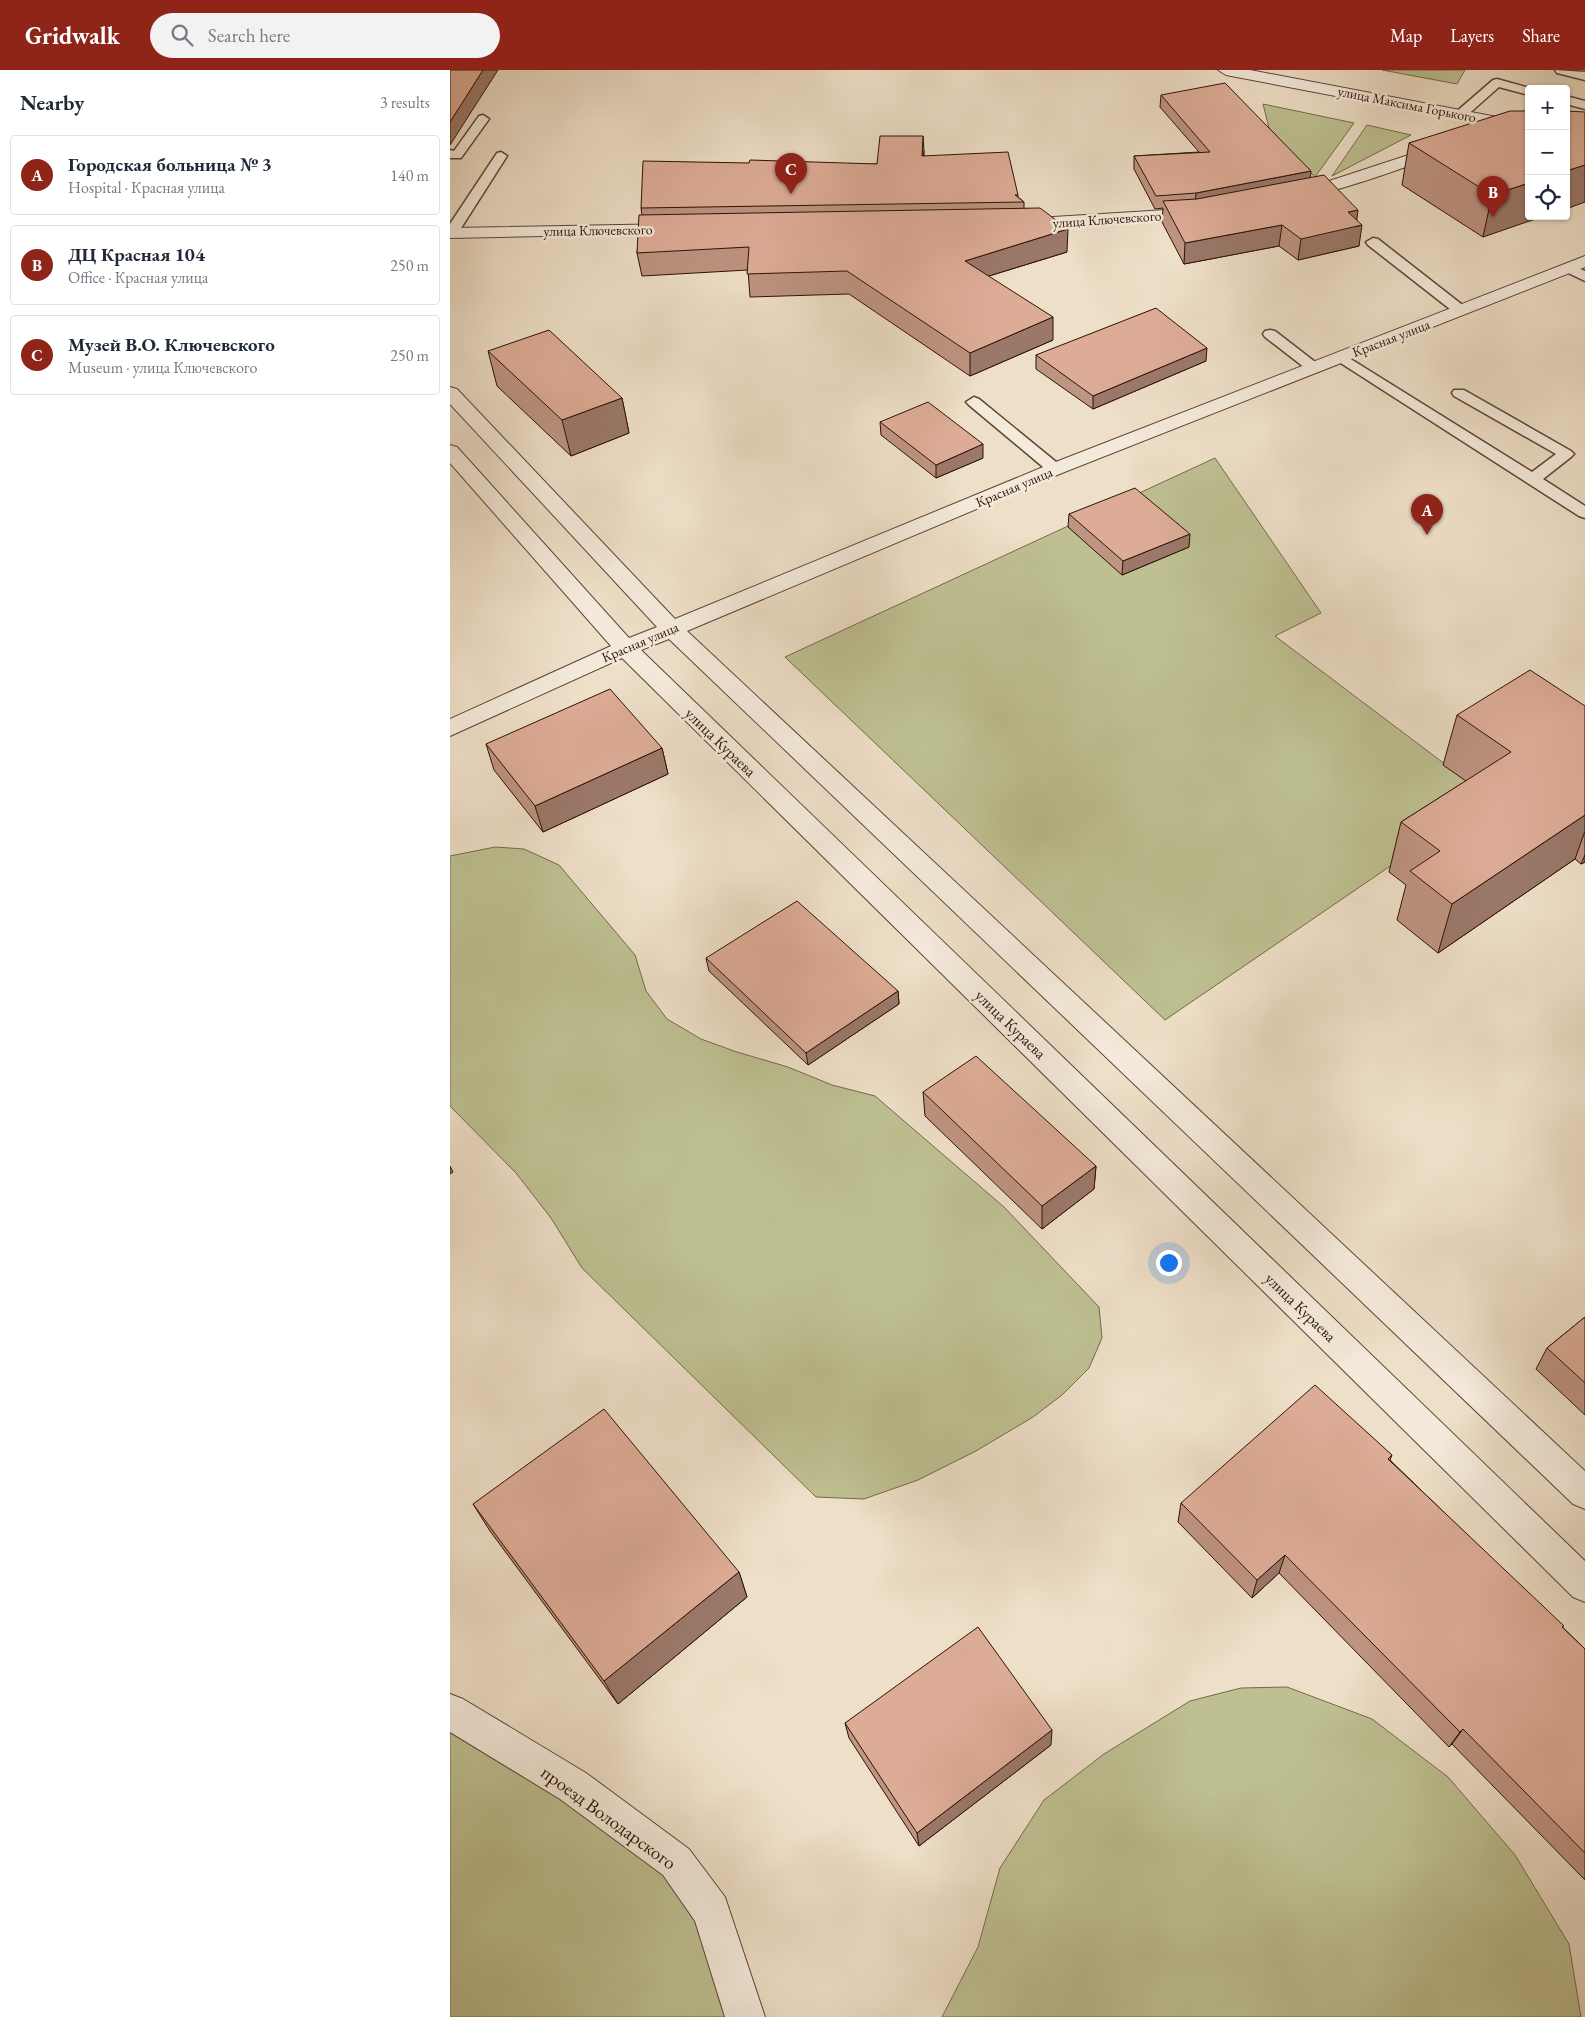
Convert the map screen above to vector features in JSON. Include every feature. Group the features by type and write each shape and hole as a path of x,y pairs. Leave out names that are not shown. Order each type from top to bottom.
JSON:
{"street":[{"name":"улица Максима Горького","path":"1226,70 1520,126"},
{"path":"1480,136 1520,126"},
{"path":"1278,197 1323,188 1454,145"},
{"name":"улица Ключевского","path":"1006,225 1185,214 1214,210"},
{"name":"улица Ключевского","path":"450,233 690,229"},
{"name":"Красная улица","path":"450,728 583,666 1055,469 1460,310 1580,269"},
{"path":"450,393 672,629 1585,1493"},
{"name":"улица Кураева","path":"450,451 626,649 1585,1585"},
{"name":"проезд Володарского","path":"450,1712 573,1786 676,1862 711,1911 745,2017"}],"lane":[{"path":"1561,70 1585,76"},
{"path":"1460,114 1496,77 1525,89"},
{"path":"1570,101 1585,105"},
{"path":"450,154 457,155 483,119"},
{"path":"450,233 501,156"},
{"path":"1373,242 1460,310"},
{"path":"1270,334 1314,368"},
{"path":"1341,357 1585,513"},
{"path":"1459,393 1566,454 1533,479"},
{"path":"974,402 1055,469"}],"green space":[{"path":"1382,70 1465,70 1457,84"},
{"path":"1263,104 1354,123 1315,177 1270,132"},
{"path":"1367,125 1411,135 1332,176"},
{"path":"1215,458 1321,613 1275,636 1490,798 1165,1020 785,657"},
{"path":"495,847 524,849 559,865 635,955 646,991 667,1019 701,1039 788,1067 832,1085 875,1096 1004,1207 1099,1307 1102,1338 1089,1368 1062,1395 1033,1417 976,1451 918,1480 864,1499 816,1497 582,1268 551,1218 516,1173 450,1106 450,856"},
{"path":"1287,1687 1372,1719 1448,1777 1515,1855 1569,1944 1581,2017 942,2017 978,1947 1000,1868 1044,1800 1104,1754 1190,1701 1241,1688"},
{"path":"450,1712 676,1862 745,2017 450,2017"}],"building":[{"path":"450,70 483,70 450,122"},
{"path":"1225,83 1311,171 1196,193 1156,196 1134,156 1210,152 1161,95"},
{"path":"1510,111 1525,111 1525,184 1492,195 1409,143"},
{"path":"1570,111 1585,112 1585,165 1570,170"},
{"path":"880,136 923,136 922,156 1008,152 1018,195 1015,195 1024,202 641,208 643,161 749,163 750,160 877,164"},
{"path":"1324,175 1358,210 1348,212 1362,225 1301,239 1282,225 1185,243 1163,201 1197,199"},
{"path":"1040,208 1068,229 965,261 1053,317 970,353 847,271 747,274 749,247 637,253 639,215"},
{"path":"1156,308 1207,348 1093,396 1036,355"},
{"path":"549,330 622,398 562,420 488,351"},
{"path":"928,402 983,444 936,465 880,422"},
{"path":"1135,488 1190,534 1123,561 1069,514"},
{"path":"1530,670 1585,706 1585,815 1452,904 1410,871 1440,851 1401,822 1511,752 1457,715"},
{"path":"610,689 662,748 535,806 486,744"},
{"path":"797,901 898,991 806,1053 706,958"},
{"path":"976,1056 1096,1166 1042,1206 923,1092"},
{"path":"1585,1317 1585,1383 1547,1348"},
{"path":"1315,1385 1392,1455 1388,1459 1564,1626 1562,1627 1585,1649 1585,1853 1463,1729 1460,1732 1285,1555 1257,1580 1181,1503"},
{"path":"604,1409 739,1572 604,1681 473,1504"},
{"path":"978,1627 1052,1730 917,1833 845,1723"}],"place":[{"name":"Музей В.О. Ключевского","path":"791,194"},
{"name":"ДЦ Красная 104","path":"1493,217"},
{"name":"Городская больница № 3","path":"1427,535"}]}
